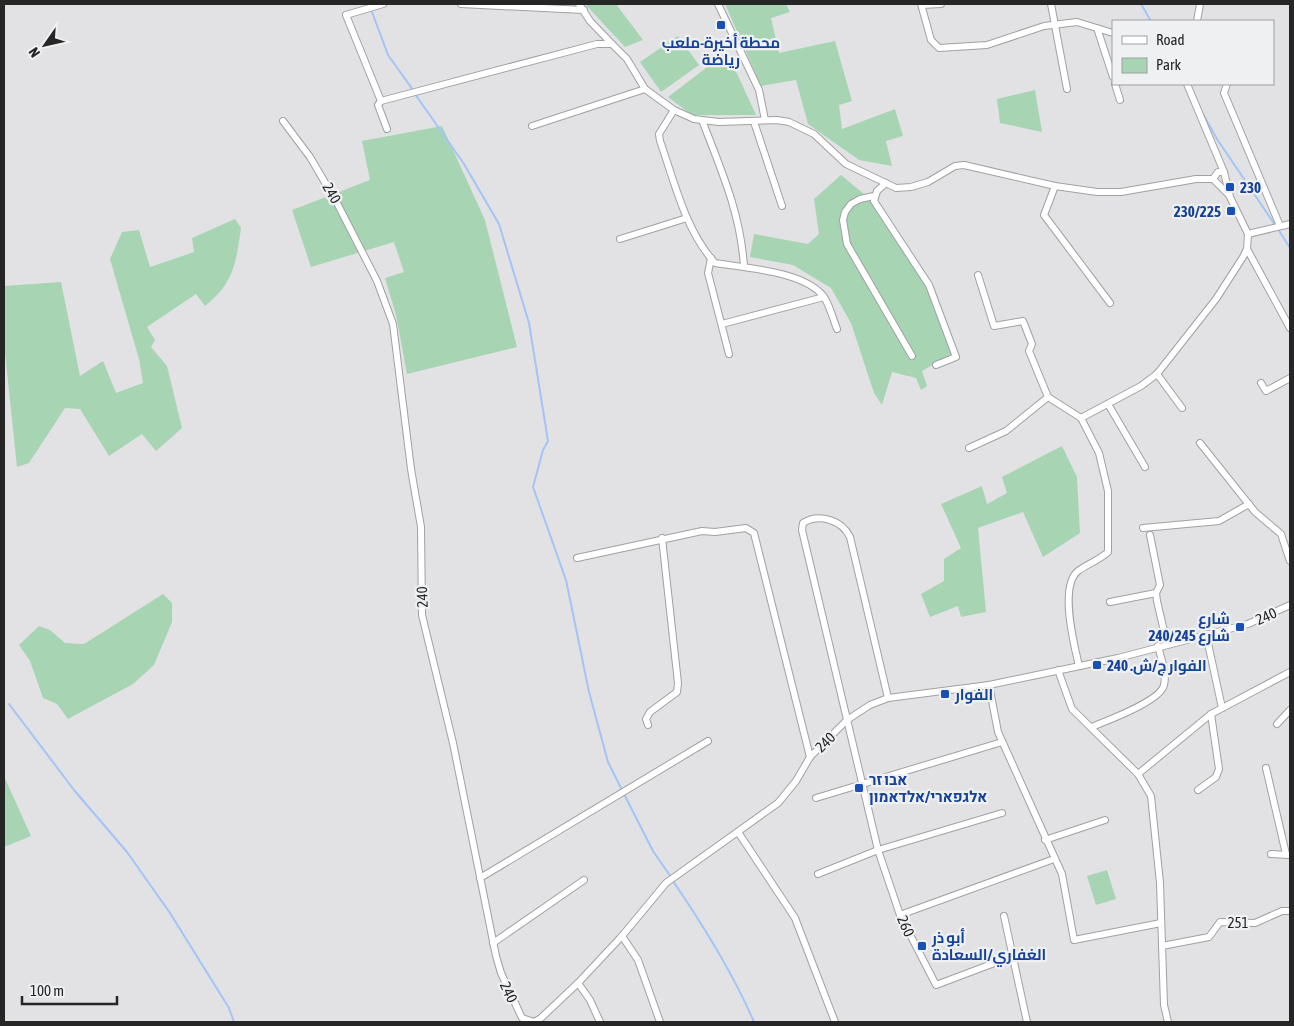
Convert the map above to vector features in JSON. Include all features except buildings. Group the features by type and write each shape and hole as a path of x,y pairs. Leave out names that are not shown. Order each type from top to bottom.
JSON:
{"street":[{"path":"381,101 346,15 383,4"},
{"path":"461,4 584,10"},
{"path":"579,4 612,44 627,58 645,89 674,110 702,120 789,122 803,127 846,164 896,188 912,187 928,182 955,166 964,165 973,165 1055,186 1097,192 1121,192 1196,179 1213,179 1221,172"},
{"path":"718,4 759,90 765,120"},
{"path":"941,4 921,4 932,40 940,48 987,45 1044,26 1076,22 1112,33"},
{"path":"1051,4 1067,89"},
{"path":"1197,20 1200,4"},
{"path":"1097,28 1112,74"},
{"path":"387,128 378,105 381,101 597,44 612,44"},
{"path":"1115,85 1120,100"},
{"path":"1081,418 1141,386 1157,374 1172,352 1216,299 1247,249 1248,234 1230,196 1218,159 1187,85"},
{"path":"1226,85 1224,93 1280,226"},
{"path":"532,126 645,89"},
{"path":"674,110 659,134 691,229 711,258 715,263 744,266 802,281 815,288 824,297 837,329"},
{"path":"702,120 734,203 743,243 744,266"},
{"name":"240","path":"283,121 310,157 346,218 377,281 393,324 411,469 421,527 422,615 453,743 493,943 501,973 522,1018 525,1020 534,1022 541,1018 578,983 622,936 666,883 778,803 796,781 810,757 847,720 870,705 888,698 989,685 1118,658 1248,624 1290,605"},
{"path":"754,122 782,206"},
{"path":"1213,179 1230,196"},
{"path":"1219,185 1226,181"},
{"path":"886,183 874,196 860,199 852,204 845,212 843,220 847,244 912,356"},
{"path":"1055,186 1044,215 1110,304"},
{"path":"874,196 877,209 929,285 956,357 936,365"},
{"path":"620,239 687,218"},
{"path":"1248,234 1290,224"},
{"path":"1247,249 1290,328"},
{"path":"711,258 708,273 730,354"},
{"path":"978,275 994,326 1023,321 1032,344 1029,351 1048,397 1081,418 1100,453 1108,491 1108,552 1096,562 1077,572 1069,585 1074,644 1079,666"},
{"path":"722,324 824,297"},
{"path":"1157,374 1182,408"},
{"path":"1261,383 1266,391 1290,378"},
{"path":"969,448 1006,431 1048,397"},
{"path":"1108,404 1145,467"},
{"path":"1200,443 1249,504 1281,534 1290,561"},
{"path":"1143,528 1219,521 1249,504"},
{"name":"260","path":"888,698 850,537 842,526 835,521 808,520 803,523 802,530 878,850 900,915 936,985 1013,956"},
{"path":"578,558 702,530 715,532 746,528 754,533 810,757"},
{"path":"1150,535 1160,585 1156,593 1167,644"},
{"path":"648,726 646,719 650,712 677,692 678,683 662,538"},
{"path":"1110,602 1156,593"},
{"path":"1206,634 1222,708"},
{"path":"1092,727 1151,700 1162,690 1164,678 1158,646"},
{"path":"1058,670 1072,709 1138,774 1151,796 1160,883 1164,1005 1168,1022"},
{"path":"1138,774 1211,714 1290,672"},
{"path":"989,685 1002,742 1062,874 1074,940 1162,923"},
{"path":"1276,724 1290,710"},
{"path":"1198,790 1216,777 1219,769 1211,714"},
{"path":"480,878 708,742"},
{"path":"816,798 1002,742"},
{"path":"1266,768 1288,855 1271,854"},
{"path":"818,874 878,850 1002,813"},
{"path":"1045,840 1105,820"},
{"path":"738,832 795,918 835,1022"},
{"path":"900,915 1054,860"},
{"path":"493,943 584,880"},
{"name":"251","path":"1162,946 1209,937 1220,922 1255,922 1282,911 1290,911"},
{"path":"1004,916 1028,1022"},
{"path":"622,936 638,960 660,1022"},
{"path":"578,983 590,1000 600,1022"}],"green space":[{"path":"585,4 616,4 643,40 625,47"},
{"path":"725,4 786,4 790,12 771,18 779,53 835,41 852,101 839,105 842,129 895,109 903,136 886,141 892,166 859,160 808,124 796,80 761,86"},
{"path":"678,36 699,65 661,92 640,62"},
{"path":"727,52 756,115 692,115 668,97"},
{"path":"1035,90 1042,132 1000,123 997,99"},
{"path":"442,126 485,220 517,347 407,374 396,315 385,278 404,272 394,242 311,267 292,210 370,180 362,141"},
{"path":"841,175 870,199 931,291 953,353 922,371 927,386 921,390 916,378 892,372 882,405 874,393 851,323 831,288 793,265 750,257 754,234 808,244 819,234 814,199"},
{"path":"235,219 241,228 237,252 232,272 222,289 205,306 196,294 147,327 155,340 151,347 167,366 182,428 156,451 142,434 109,456 80,409 65,408 29,463 17,467 4,344 4,286 61,282 80,376 103,361 116,393 143,383 139,359 110,259 122,232 139,230 150,267 194,252 192,238"},
{"path":"1062,446 1077,477 1080,533 1043,557 1023,512 978,528 986,612 961,617 958,606 930,617 921,594 944,581 944,559 961,548 941,504 982,486 987,504 1007,493 1002,477"},
{"path":"163,594 172,603 172,622 154,665 133,684 68,719 57,704 43,698 30,661 19,645 39,626 50,630 65,643 84,644"},
{"path":"4,776 31,836 4,847"},
{"path":"1107,870 1116,899 1096,905 1087,876"}],"waterway":[{"path":"369,4 388,55 413,90"},
{"path":"1141,4 1150,20"},
{"path":"415,94 464,164 499,224 529,323 548,441 543,450 533,487 566,580 589,692 608,762 622,790"},
{"path":"1203,114 1217,139 1275,225"},
{"path":"1278,229 1290,248"},
{"path":"9,704 74,790 127,852 170,913 229,1008 234,1022"},
{"path":"624,794 653,851 671,877"},
{"path":"673,881 717,950 737,985 754,1022"}],"place":[{"name":"محطة أخيرة-ملعب رياضة","path":"721,25"},
{"name":"230","path":"1230,187"},
{"name":"230/225","path":"1231,211"},
{"name":"شارع 240/شارع 245","path":"1240,627"},
{"name":"الفوار ج/ش. 240","path":"1097,665"},
{"name":"الفوار","path":"945,694"},
{"name":"אבו זר אלגפארי/אלדאמון","path":"859,788"},
{"name":"أبو ذر الغفاري/السعادة","path":"922,946"}]}
